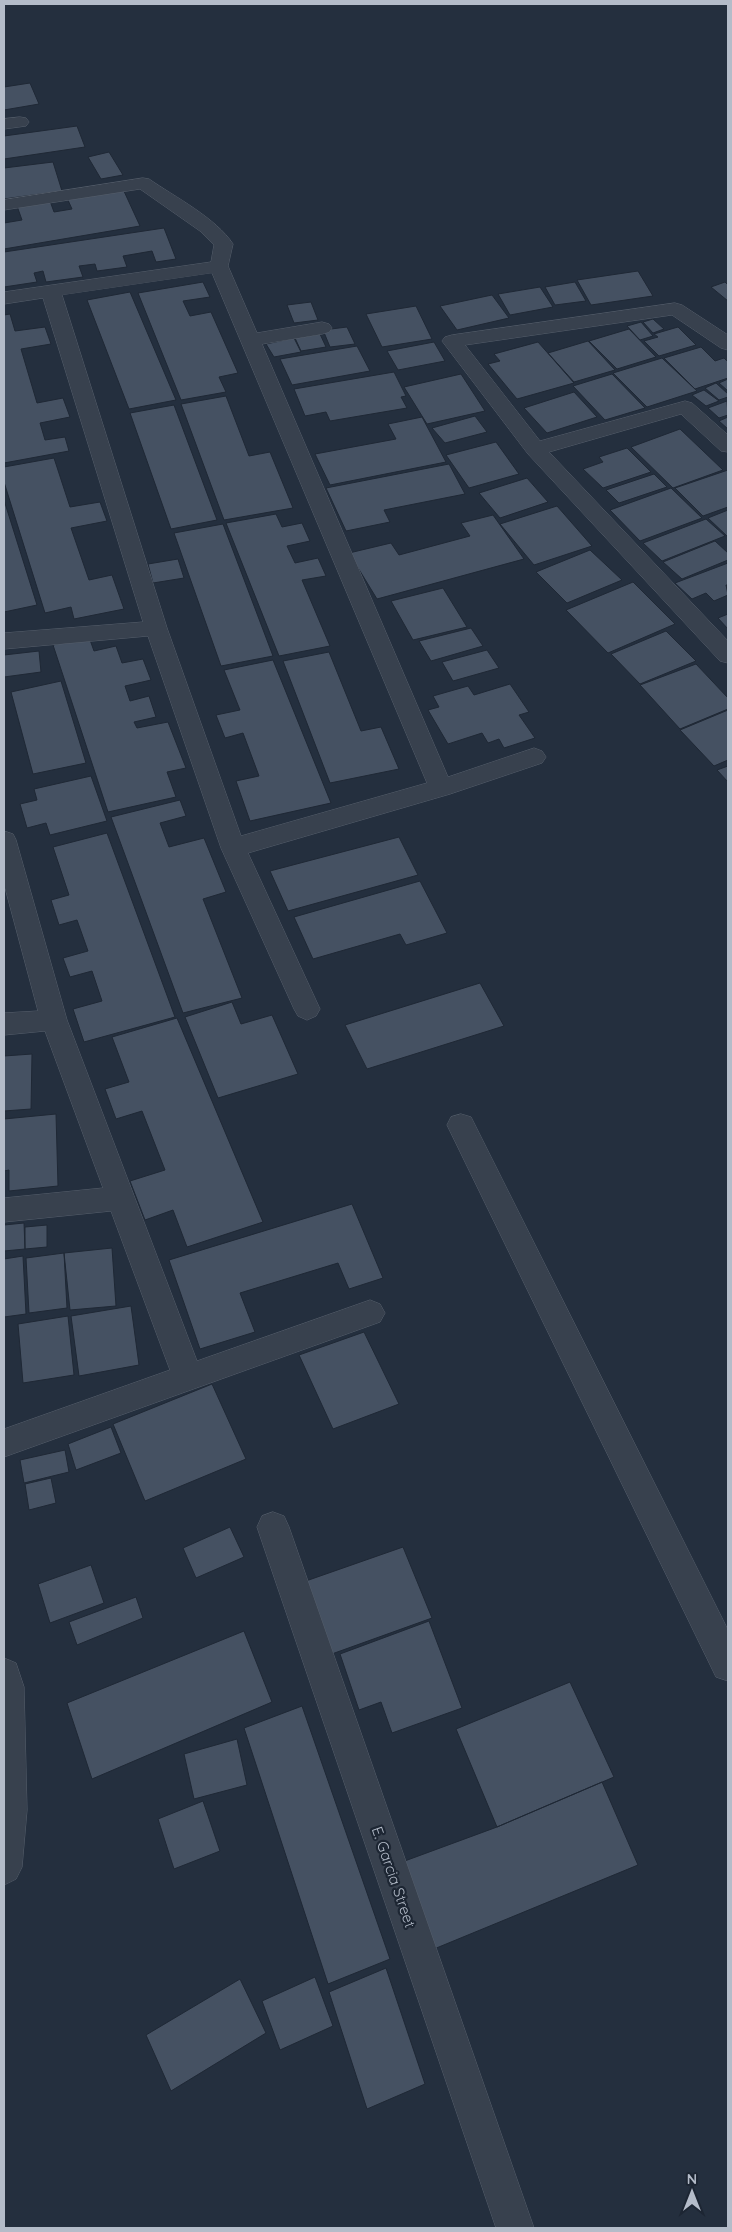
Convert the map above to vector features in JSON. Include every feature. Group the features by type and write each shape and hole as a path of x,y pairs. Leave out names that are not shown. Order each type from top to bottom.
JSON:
{"street":[{"path":"4,205 143,183 206,227 224,244 219,266 441,788"},
{"path":"4,298 219,266"},
{"path":"51,292 156,628 233,848 307,1009"},
{"path":"728,344 675,309 452,341 535,449 728,655"},
{"path":"250,340 322,328"},
{"path":"535,449 685,407 728,446"},
{"path":"4,641 156,628"},
{"path":"233,848 441,788 534,756"},
{"path":"4,840 15,927 54,1020 119,1198 188,1378"},
{"path":"4,1024 54,1020"},
{"path":"461,1125 728,1665"},
{"path":"4,1210 119,1198"},
{"path":"4,1443 370,1313"},
{"name":"E. Garcia Street","path":"273,1527 515,2228"},
{"path":"4,1675 8,1687 10,1810 4,1867"}],"building":[{"path":"30,83 39,104 4,110 4,87"},
{"path":"77,126 85,147 4,159 4,136"},
{"path":"109,152 123,175 101,179 88,157"},
{"path":"53,162 62,191 4,199 4,168"},
{"path":"123,189 140,226 4,249 4,223 22,220 17,206 50,201 54,212 72,209 67,198"},
{"path":"164,228 176,259 156,262 152,251 123,256 127,267 97,271 95,264 79,266 83,277 46,282 43,271 34,273 37,282 4,287 4,252"},
{"path":"638,271 653,296 591,305 577,280"},
{"path":"203,282 210,297 183,301 190,316 211,312 238,373 219,377 226,392 181,400 138,293"},
{"path":"575,282 586,301 555,305 545,287"},
{"path":"725,282 728,285 728,301 711,287"},
{"path":"540,287 553,307 510,315 498,294"},
{"path":"130,292 176,400 129,409 87,300"},
{"path":"492,295 509,318 457,330 440,306"},
{"path":"311,302 318,320 294,323 287,305"},
{"path":"416,306 432,339 382,347 366,314"},
{"path":"10,314 15,331 45,327 51,344 21,349 37,403 63,398 70,417 40,423 45,440 65,437 69,451 4,463 4,315"},
{"path":"653,319 664,329 653,333 643,322"},
{"path":"641,322 653,336 640,340 627,326"},
{"path":"347,327 355,344 330,347 323,330"},
{"path":"678,327 696,345 659,356 644,341 658,337 654,334"},
{"path":"629,329 656,357 617,369 589,341"},
{"path":"320,334 326,347 301,351 295,338"},
{"path":"294,338 301,352 274,357 266,344"},
{"path":"588,341 615,370 574,382 548,353"},
{"path":"434,342 445,361 398,370 387,351"},
{"path":"538,342 574,383 517,399 488,364 500,361 494,354"},
{"path":"357,346 370,371 292,385 280,359"},
{"path":"701,347 715,361 724,358 728,362 728,378 695,389 664,358"},
{"path":"662,358 697,391 647,407 613,373"},
{"path":"394,372 406,396 401,397 407,408 330,421 326,412 305,416 294,389"},
{"path":"461,374 485,411 427,424 404,387"},
{"path":"612,374 645,408 605,420 573,386"},
{"path":"728,379 728,391 719,383"},
{"path":"716,383 728,394 728,397 719,400 705,388"},
{"path":"704,390 719,401 706,406 692,395"},
{"path":"574,392 597,417 547,433 524,408"},
{"path":"226,396 249,456 270,452 293,508 224,520 181,404"},
{"path":"727,401 728,415 719,418 708,408"},
{"path":"174,405 217,520 171,529 130,413"},
{"path":"475,416 487,432 445,443 432,428"},
{"path":"422,417 446,462 330,485 315,454 396,439 388,424"},
{"path":"728,417 728,429 719,421"},
{"path":"680,429 723,470 673,488 631,447"},
{"path":"496,442 519,474 469,488 446,455"},
{"path":"627,448 651,472 603,488 583,469 603,462 599,457"},
{"path":"54,458 70,507 100,502 107,521 71,528 89,580 112,575 124,609 74,619 71,607 45,613 4,482 4,467"},
{"path":"449,464 465,494 384,510 390,522 346,531 326,488"},
{"path":"728,470 728,507 703,516 675,488"},
{"path":"654,474 667,487 619,503 606,490"},
{"path":"527,478 548,502 500,518 479,493"},
{"path":"671,488 702,518 640,541 610,510"},
{"path":"4,500 37,605 4,612"},
{"path":"557,506 592,546 534,565 500,524"},
{"path":"728,510 728,537 708,518"},
{"path":"276,514 282,527 302,523 310,541 287,546 295,563 318,558 326,576 302,580 330,646 279,656 226,523"},
{"path":"493,515 524,559 377,599 349,553 391,543 399,555 470,536 461,523"},
{"path":"706,519 725,536 662,561 643,543"},
{"path":"223,524 273,656 221,666 174,533"},
{"path":"715,541 728,553 728,560 682,579 663,562"},
{"path":"590,550 622,580 567,603 536,572"},
{"path":"178,559 184,578 153,583 148,564"},
{"path":"728,563 728,585 726,585 728,595 714,601 706,593 692,599 675,583"},
{"path":"633,582 675,624 608,653 566,610"},
{"path":"443,588 467,627 413,640 391,601"},
{"path":"728,614 728,629 718,618"},
{"path":"471,628 483,646 431,661 419,641"},
{"path":"666,631 696,661 640,684 611,654"},
{"path":"89,637 94,651 116,646 122,663 143,659 151,680 125,686 130,701 149,696 156,717 134,722 137,728 168,722 186,768 167,772 176,797 108,812 53,645"},
{"path":"487,650 499,668 453,681 442,662"},
{"path":"39,651 41,672 4,677 4,655"},
{"path":"329,652 361,731 381,727 399,769 330,783 283,661"},
{"path":"273,660 331,803 250,821 236,781 259,776 243,733 225,738 216,715 240,710 224,670"},
{"path":"696,664 728,698 728,709 680,729 640,685"},
{"path":"61,681 86,763 33,774 11,692"},
{"path":"510,684 529,712 519,715 535,738 504,748 499,739 488,743 482,733 448,744 428,710 439,707 433,696 468,686 474,695"},
{"path":"728,710 728,760 714,766 680,730"},
{"path":"728,766 728,782 717,770"},
{"path":"91,776 107,821 50,835 46,823 27,828 20,804 37,800 34,789"},
{"path":"180,800 186,816 160,823 169,847 204,838 226,892 203,899 242,998 183,1013 111,817"},
{"path":"107,833 175,1017 84,1042 73,1009 102,1001 92,971 70,977 63,958 88,951 77,920 59,925 51,900 69,895 53,847"},
{"path":"399,837 418,875 288,911 270,871"},
{"path":"420,881 447,933 406,945 400,934 313,959 294,917"},
{"path":"480,983 504,1026 367,1069 345,1025"},
{"path":"232,1002 241,1024 272,1015 298,1074 218,1098 185,1017"},
{"path":"177,1018 263,1222 187,1247 173,1210 145,1220 130,1181 165,1170 142,1111 116,1119 105,1089 129,1082 112,1037"},
{"path":"32,1054 31,1109 4,1111 4,1056"},
{"path":"56,1114 58,1186 9,1191 9,1170 4,1171 4,1119"},
{"path":"352,1204 383,1278 349,1289 338,1263 240,1293 255,1332 200,1349 169,1260"},
{"path":"24,1223 25,1249 4,1251 4,1225"},
{"path":"47,1225 47,1247 25,1249 25,1227"},
{"path":"112,1248 116,1306 70,1310 64,1253"},
{"path":"64,1253 67,1308 29,1313 26,1258"},
{"path":"23,1256 26,1314 4,1317 4,1259"},
{"path":"131,1306 139,1365 79,1376 71,1316"},
{"path":"68,1316 74,1375 23,1383 18,1324"},
{"path":"364,1332 399,1404 333,1429 299,1355"},
{"path":"212,1384 246,1459 145,1501 113,1424"},
{"path":"111,1427 121,1453 76,1470 68,1444"},
{"path":"65,1450 69,1472 24,1483 20,1460"},
{"path":"51,1478 56,1503 29,1510 25,1484"},
{"path":"230,1527 244,1557 196,1578 183,1548"},
{"path":"403,1547 432,1618 329,1655 303,1582"},
{"path":"91,1565 104,1603 50,1623 38,1584"},
{"path":"136,1597 143,1618 77,1645 69,1622"},
{"path":"429,1621 462,1708 392,1733 381,1702 359,1710 340,1654"},
{"path":"244,1631 272,1702 92,1779 67,1703"},
{"path":"570,1682 614,1777 497,1827 456,1729"},
{"path":"302,1706 390,1959 328,1984 244,1728"},
{"path":"237,1739 247,1785 194,1799 184,1754"},
{"path":"602,1782 638,1865 434,1949 402,1862 497,1827"},
{"path":"203,1801 220,1851 174,1869 158,1819"},
{"path":"386,1968 425,2084 367,2109 329,1992"},
{"path":"315,1977 333,2026 280,2050 262,2001"},
{"path":"240,1979 266,2033 171,2091 146,2035"}]}
